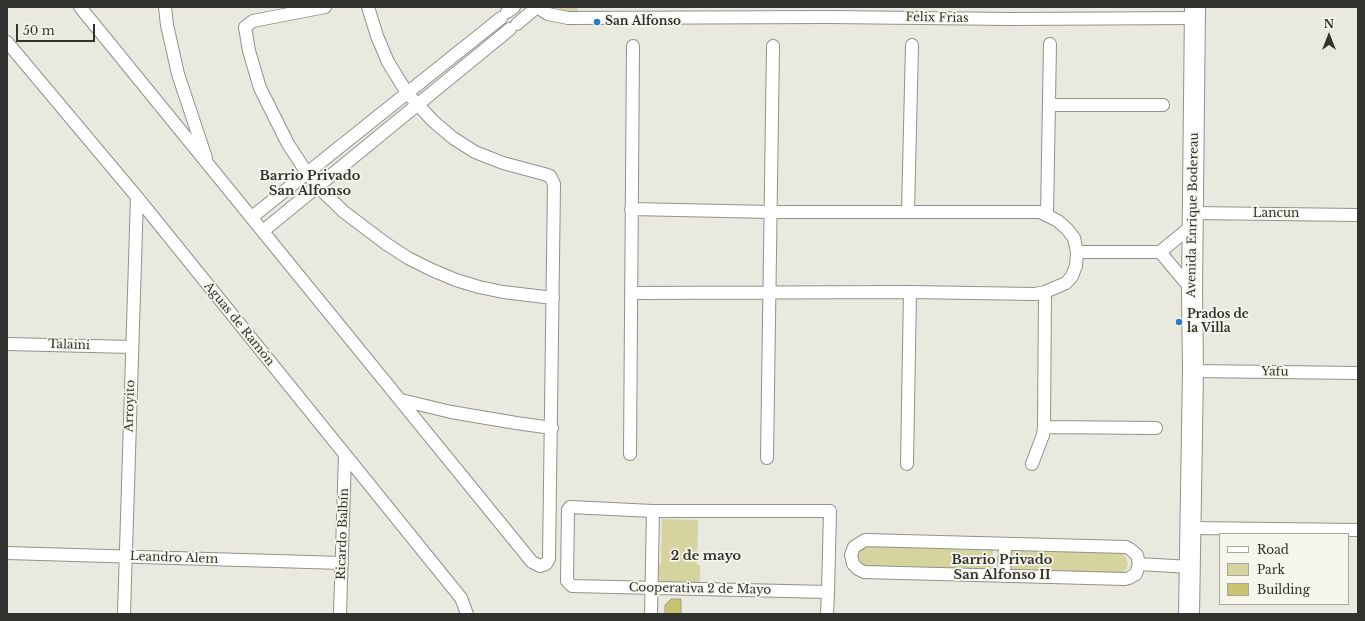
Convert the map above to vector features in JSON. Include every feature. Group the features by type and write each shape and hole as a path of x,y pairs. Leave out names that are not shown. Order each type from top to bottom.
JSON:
{"main road":[{"name":"Avenida Enrique Bodereau","path":"1189,614 1193,371 1192,290 1195,13"}],"street":[{"path":"80,7 532,562 540,566 546,564 549,559 552,428 553,180 550,176 503,163 475,152 453,138 417,105 406,93 382,50 368,7"},
{"path":"166,7 167,25 178,74 209,166"},
{"path":"325,7 253,21 246,27 249,51 260,88 288,144 307,173 318,187 364,229 408,258 456,280 479,287 510,293 553,298"},
{"path":"263,231 537,7"},
{"name":"Felix Frias","path":"537,7 548,14 556,16 583,12 1195,13"},
{"path":"252,217 507,12"},
{"name":"Aguas de Ramón","path":"7,42 136,197 345,454 461,598 466,611"},
{"path":"1047,215 1050,44"},
{"path":"908,212 912,45"},
{"path":"630,454 632,46"},
{"path":"767,458 773,46"},
{"path":"1050,104 1162,105"},
{"name":"Arroyito","path":"124,614 136,197"},
{"path":"631,293 910,292 1035,294 1045,292 1066,283 1072,276 1076,266 1077,252 1074,238 1067,229 1058,221 1040,212 771,212 632,210"},
{"name":"Lancun","path":"1193,219 1358,215"},
{"path":"1077,252 1160,252 1193,219"},
{"path":"1160,252 1192,290"},
{"path":"907,464 910,292"},
{"path":"1032,464 1043,435 1044,427 1045,292"},
{"name":"Talaini","path":"7,344 132,347"},
{"name":"Yafu","path":"1193,371 1358,373"},
{"path":"401,400 452,412 552,428"},
{"path":"1044,427 1156,428"},
{"name":"Ricardo Balbín","path":"340,614 345,454"},
{"name":"Cooperativa 2 de Mayo","path":"653,511 570,508 568,510 567,581 572,586 828,592"},
{"path":"651,614 653,511 830,511 827,614"},
{"path":"1190,528 1358,530"},
{"path":"865,540 1126,547 1137,555 1139,564 1136,574 1125,579 864,572 853,564 851,555 854,547 865,540"},
{"path":"1004,576 1005,544"},
{"name":"Leandro Alem","path":"7,553 342,563"},
{"path":"1139,564 1190,566"}],"green space":[{"path":"556,7 577,7 578,13 561,10"},
{"path":"662,519 698,520 697,565 700,565 700,584 662,582 657,578 657,565 661,564"},
{"path":"861,545 993,546 993,571 870,567 862,564 858,557 857,553"},
{"path":"1010,547 1122,553 1126,557 1128,565 1126,570 1120,573 1009,569"}],"building":[{"path":"671,599 681,599 681,614 665,614 665,605"}],"place":[{"name":"San Alfonso","path":"597,22"},
{"name":"Prados de la Villa","path":"1179,322"}],"district":[{"name":"Barrio Privado San Alfonso","path":"310,184"},
{"name":"2 de mayo","path":"706,556"},
{"name":"Barrio Privado San Alfonso II","path":"1002,568"}]}
